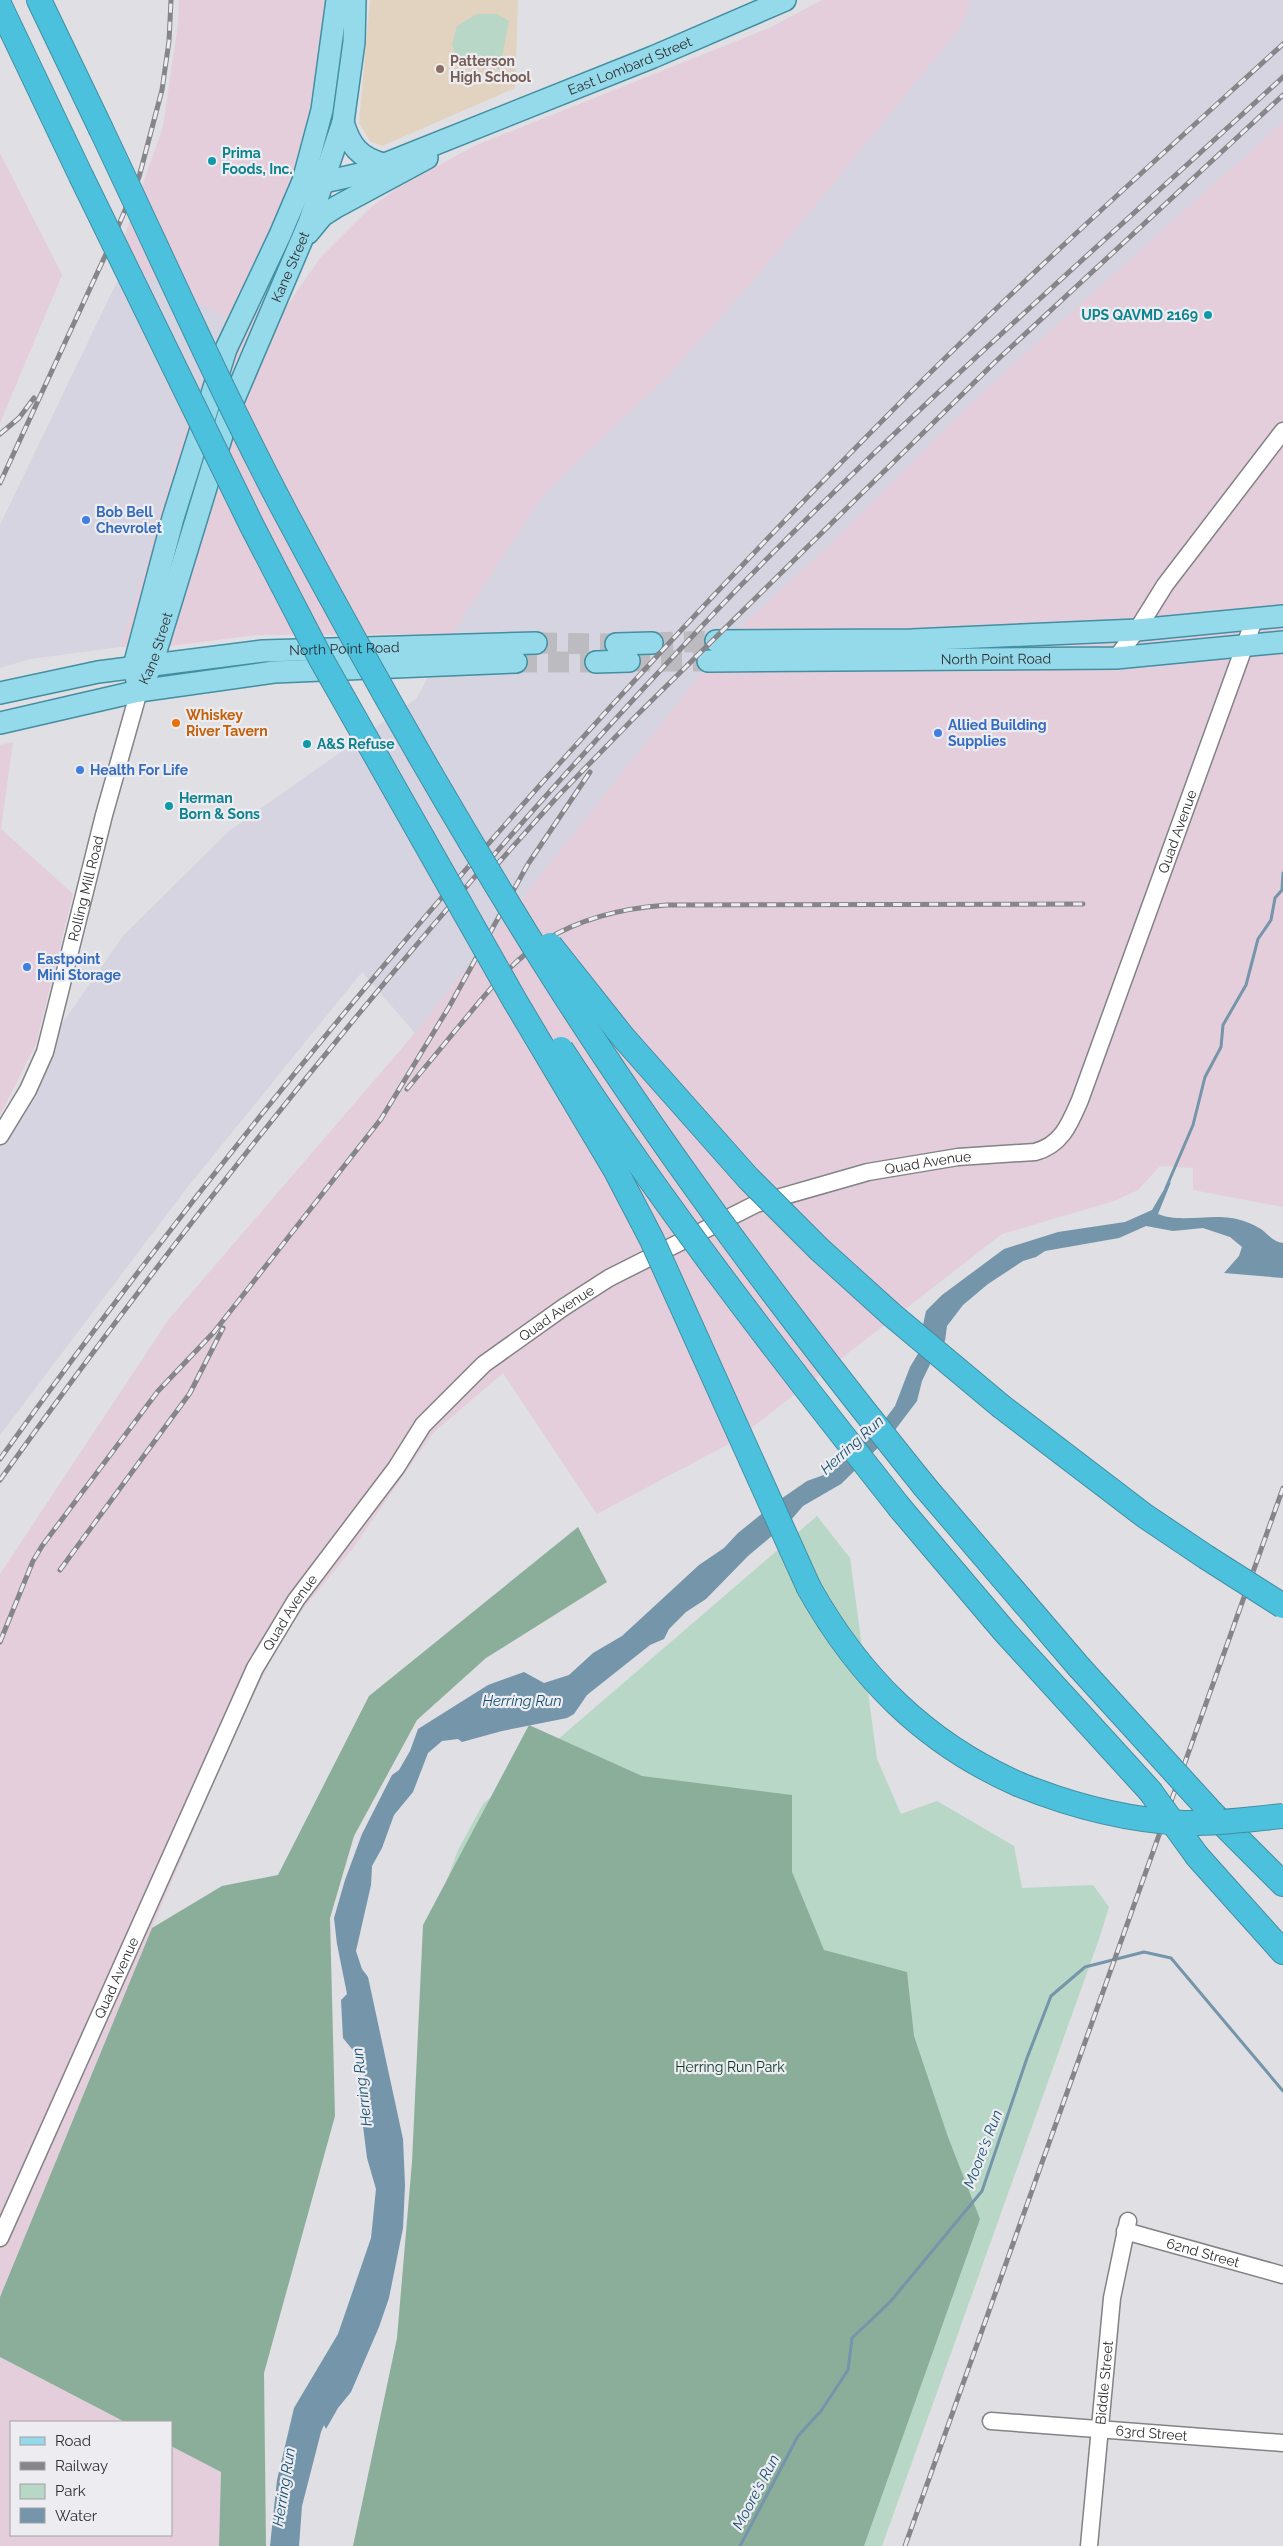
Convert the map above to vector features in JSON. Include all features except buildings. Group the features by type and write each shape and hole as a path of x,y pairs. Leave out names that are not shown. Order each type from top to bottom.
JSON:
{"highway":[{"path":"39,0 283,508 357,645 552,976 669,1149 779,1301 925,1487 1079,1667 1212,1813 1283,1884"},
{"path":"0,6 252,526 321,659 516,1001 615,1169 652,1240 809,1588 847,1650 871,1679 930,1732 990,1772 1050,1797 1096,1811 1139,1819 1185,1823 1283,1816"},
{"path":"370,744 576,1071 748,1312 900,1508 1067,1701 1150,1791 1283,1952"},
{"path":"445,797 565,966 623,1038 748,1178 855,1282 1002,1407 1138,1511 1283,1606"},
{"path":"1199,1851 1283,1931"}],"main road":[{"name":"Kane Street","path":"139,691 173,518 226,349 296,199 308,162 322,110 337,0"},
{"name":"Kane Street","path":"143,665 231,406 298,244 309,223 324,182 343,122 354,42 355,0"},
{"name":"East Lombard Street","path":"296,199 324,182 360,174 653,57 785,0"},
{"path":"343,122 350,142 359,152 368,159 383,164"},
{"name":"East Lombard Street","path":"369,189 396,176 472,128"},
{"path":"308,162 335,192 344,195 369,189"},
{"path":"298,244 322,216 369,189"},
{"name":"North Point Road","path":"708,661 880,650 980,637 1137,630 1283,616"},
{"path":"979,659 980,637"},
{"name":"North Point Road","path":"716,641 880,650 979,659 1116,658 1283,642"},
{"path":"616,644 652,642"},
{"name":"North Point Road","path":"0,723 139,691 274,672 311,660 536,643"},
{"name":"North Point Road","path":"0,693 143,665 263,651 311,660 516,662"},
{"path":"596,662 629,661"}],"street":[{"path":"1116,658 1137,630 1165,586 1283,431"},
{"name":"Quad Avenue","path":"0,2238 255,1668 296,1600 396,1468 423,1425 484,1364 564,1307 609,1278 756,1204 868,1172 958,1157 1036,1152 1045,1149 1057,1140 1070,1123 1080,1100 1254,620"},
{"name":"Rolling Mill Road","path":"0,1136 28,1090 44,1052 104,814 139,691"},
{"name":"62nd Street","path":"1126,2226 1283,2275"},
{"name":"Biddle Street","path":"1089,2546 1112,2298 1126,2226"},
{"name":"63rd Street","path":"991,2421 1283,2443"}],"shaded area":[{"path":"179,0 333,0 300,168 241,302 277,320 320,258 370,208 399,187 474,146 769,28 822,0 969,0 970,6 960,28 760,273 669,375 547,490 452,634 256,635 170,646 120,647 149,555 176,456 226,317 116,260 163,127 178,24"},
{"name":"Patterson High School","path":"370,0 518,0 515,88 382,146 370,141 359,123"},
{"path":"969,0 1283,0 1283,122 956,418 841,534 733,634 415,1033 362,972 186,1189 0,1435 0,1147 13,1127 53,1037 123,936 229,831 416,699 452,634 547,490 669,375 760,273 960,28 970,6"},
{"path":"1283,122 1283,1207 1193,1190 1193,1168 1160,1166 1138,1190 1114,1201 1002,1234 736,1440 597,1514 503,1373 433,1433 353,1548 289,1626 240,1721 152,1928 0,2297 0,1574 169,1319 415,1033 733,634 841,534 956,418"},
{"path":"0,153 62,275 0,423"},
{"path":"125,265 226,316 120,647 30,659 0,668 0,525"},
{"path":"13,742 1,829 73,894 36,1044 0,1115 0,745"},
{"path":"0,2357 123,2421 10,2421 10,2536 172,2536 172,2447 221,2472 219,2546 0,2546"}],"green space":[{"path":"477,14 497,14 509,21 502,57 505,63 498,70 494,63 459,65 452,45 457,26"},
{"name":"Herring Run Park","path":"817,1516 850,1558 877,1759 901,1814 937,1801 1014,1846 1022,1888 1093,1885 1109,1907 882,2546 443,2546 434,1916 458,1850 483,1804"},
{"path":"578,1527 607,1582 486,1658 417,1720 354,1836 330,1918 335,2116 264,2373 266,2546 219,2546 221,2472 172,2447 172,2421 123,2421 0,2357 0,2297 152,1928 222,1886 278,1875 369,1696"},
{"name":"Herring Run Park","path":"529,1725 642,1776 792,1795 792,1872 824,1950 907,1972 914,2036 948,2137 980,2219 864,2546 353,2546 397,2338 412,2162 423,1925"}],"water":[{"name":"Herring Run","path":"1171,1182 1158,1214 1175,1218 1231,1218 1258,1227 1273,1239 1283,1243 1283,1278 1224,1273 1239,1256 1242,1247 1230,1237 1203,1228 1173,1231 1146,1226 1119,1238 1045,1251 1036,1257 1023,1261 988,1284 963,1305 947,1326 945,1341 938,1348 922,1381 917,1401 892,1434 841,1484 803,1506 791,1520 748,1556 706,1599 686,1612 669,1629 664,1639 650,1645 587,1695 574,1714 567,1718 502,1731 462,1742 458,1739 442,1741 428,1753 413,1792 394,1815 382,1848 372,1866 371,1885 356,1951 362,1969 368,1977 403,2139 405,2185 403,2228 389,2298 379,2327 351,2392 338,2408 326,2429 324,2425 321,2432 302,2506 299,2546 270,2546 277,2480 294,2408 338,2334 371,2238 376,2189 367,2158 363,2126 367,2084 360,2059 343,2038 341,2000 347,1994 334,1918 345,1880 362,1834 392,1775 399,1770 410,1751 418,1729 488,1685 524,1672 544,1683 569,1675 593,1653 622,1636 699,1565 724,1548 738,1533 775,1503 807,1481 832,1472 883,1422 895,1406 910,1367 925,1342 923,1325 926,1311 942,1295 1004,1249 1058,1232 1125,1222 1152,1210 1166,1186"}],"waterway":[{"path":"1166,1188 1193,1125 1205,1077 1221,1047 1223,1025 1246,985 1258,939 1271,920 1275,898 1282,890 1283,873"},
{"name":"Moore's Run","path":"740,2546 798,2436 821,2411 848,2370 852,2338 890,2302 982,2191 1027,2058 1051,1996 1085,1967 1144,1952 1171,1958 1283,2091"}],"tunnel":[{"path":"652,643 716,641"},
{"path":"536,643 616,644"},
{"path":"629,661 708,661"},
{"path":"516,662 596,662"}],"railway":[{"path":"0,483 112,241 139,177 162,90 169,41 171,0"},
{"path":"0,1459 101,1321 205,1186 312,1053 421,922 533,793 648,666 884,419 981,323 1283,44"},
{"path":"0,1480 168,1253 344,1032 527,817 622,712 718,609 855,472 996,338 1283,77"},
{"path":"484,879 559,795 634,718 995,362 1283,95"},
{"path":"0,434 19,418 34,398"},
{"path":"0,1642 33,1561 42,1546 158,1391 214,1332 381,1119 449,1007 528,864 590,772"},
{"path":"407,1089 487,993 523,956 558,933 588,920 619,912 667,905 1083,904"},
{"path":"60,1570 190,1393 223,1328"},
{"path":"905,2546 1283,1488"}],"place":[{"name":"Patterson High School","path":"440,69"},
{"name":"Prima Foods, Inc.","path":"212,161"},
{"name":"UPS QAVMD 2169","path":"1208,315"},
{"name":"Bob Bell Chevrolet","path":"86,520"},
{"name":"Whiskey River Tavern","path":"176,723"},
{"name":"Allied Building Supplies","path":"938,733"},
{"name":"A&S Refuse","path":"307,744"},
{"name":"Health For Life","path":"80,770"},
{"name":"Herman Born & Sons","path":"169,806"},
{"name":"Eastpoint Mini Storage","path":"27,967"}]}
